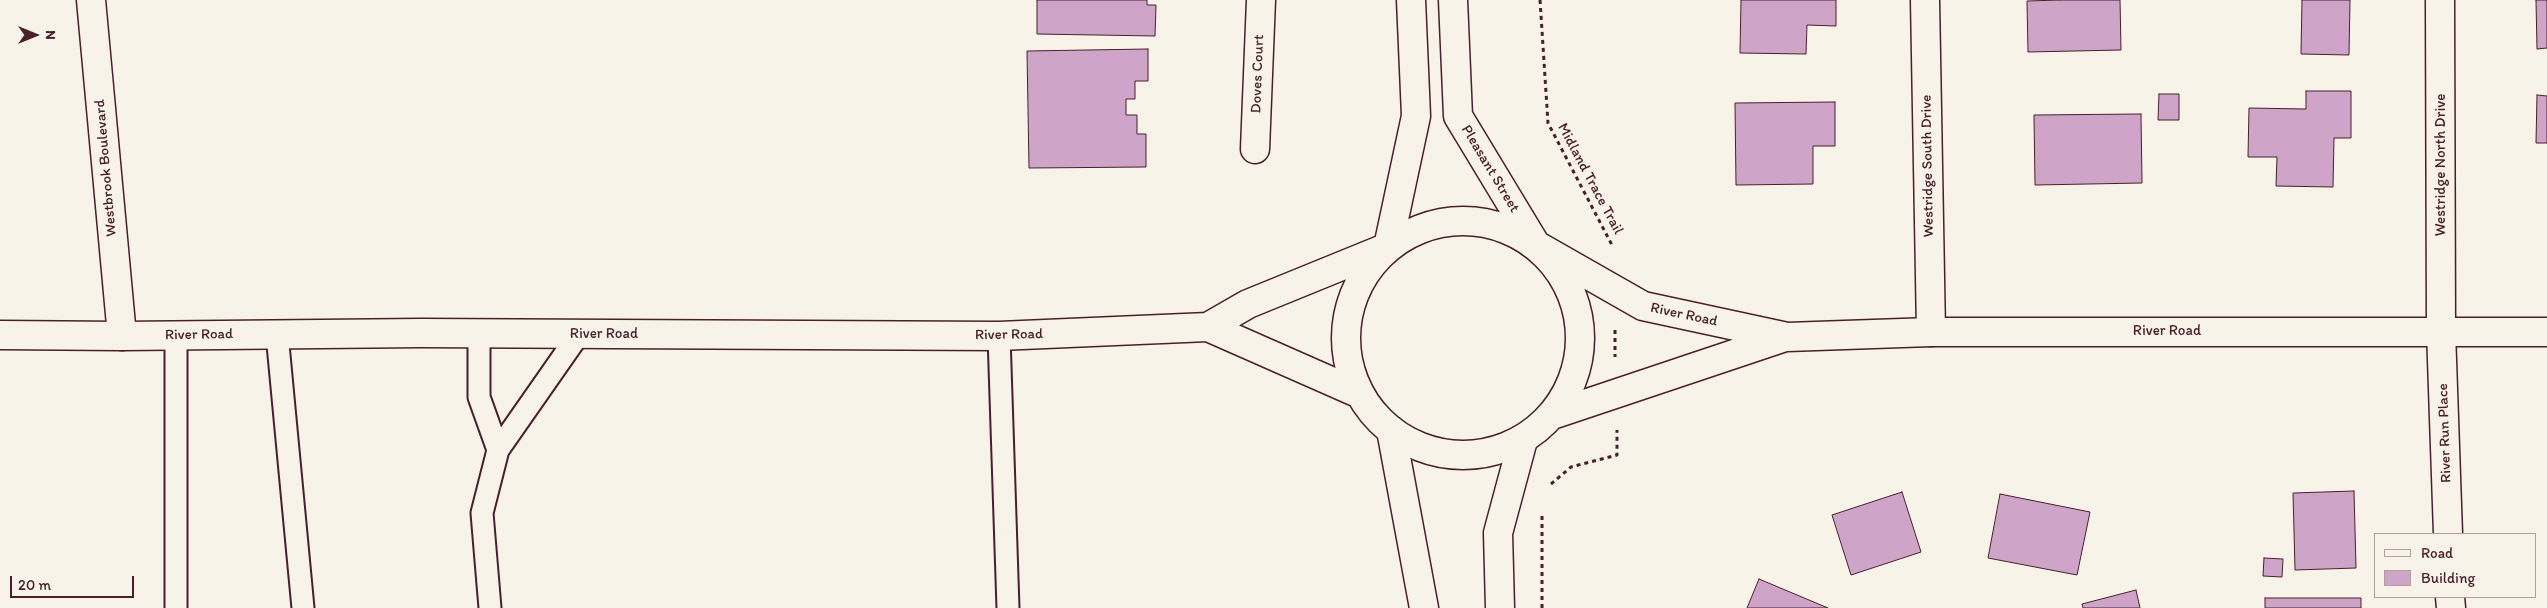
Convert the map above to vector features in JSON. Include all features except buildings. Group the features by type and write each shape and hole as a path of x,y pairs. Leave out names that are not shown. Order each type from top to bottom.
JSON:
{"main road":[{"name":"Westbrook Boulevard","path":"91,0 122,336"},
{"name":"Doves Court","path":"1255,149 1261,0"},
{"path":"1411,0 1416,116 1388,247 1362,278 1348,315 1347,355 1360,394 1382,424 1414,445 1450,455 1488,453 1523,440 1552,415 1572,383 1580,346 1577,308 1562,273 1536,245"},
{"name":"Pleasant Street","path":"1453,0 1458,116 1536,245"},
{"name":"Westridge South Drive","path":"1925,0 1931,332"},
{"name":"Westridge North Drive","path":"2440,0 2441,331"},
{"name":"River Road","path":"1208,327 1248,304 1388,247 1422,227 1462,220 1501,226 1643,306 1787,337 1931,332 2547,332"},
{"name":"River Road","path":"0,335 122,336 479,333 999,336 1208,327 1360,394"},
{"name":"River Run Place","path":"2441,331 2448,533"},
{"name":"River Road","path":"1552,415 1787,337"},
{"path":"1391,430 1424,608"},
{"path":"1500,608 1498,533 1523,440"}],"lane":[{"path":"479,333 479,397 498,450"},
{"path":"277,334 302,608"},
{"path":"490,608 482,513 498,450 579,334"},
{"path":"176,335 176,608"},
{"path":"999,336 1008,608"}],"path":[{"name":"Midland Trace Trail","path":"1540,0 1548,123 1614,249"}]}
